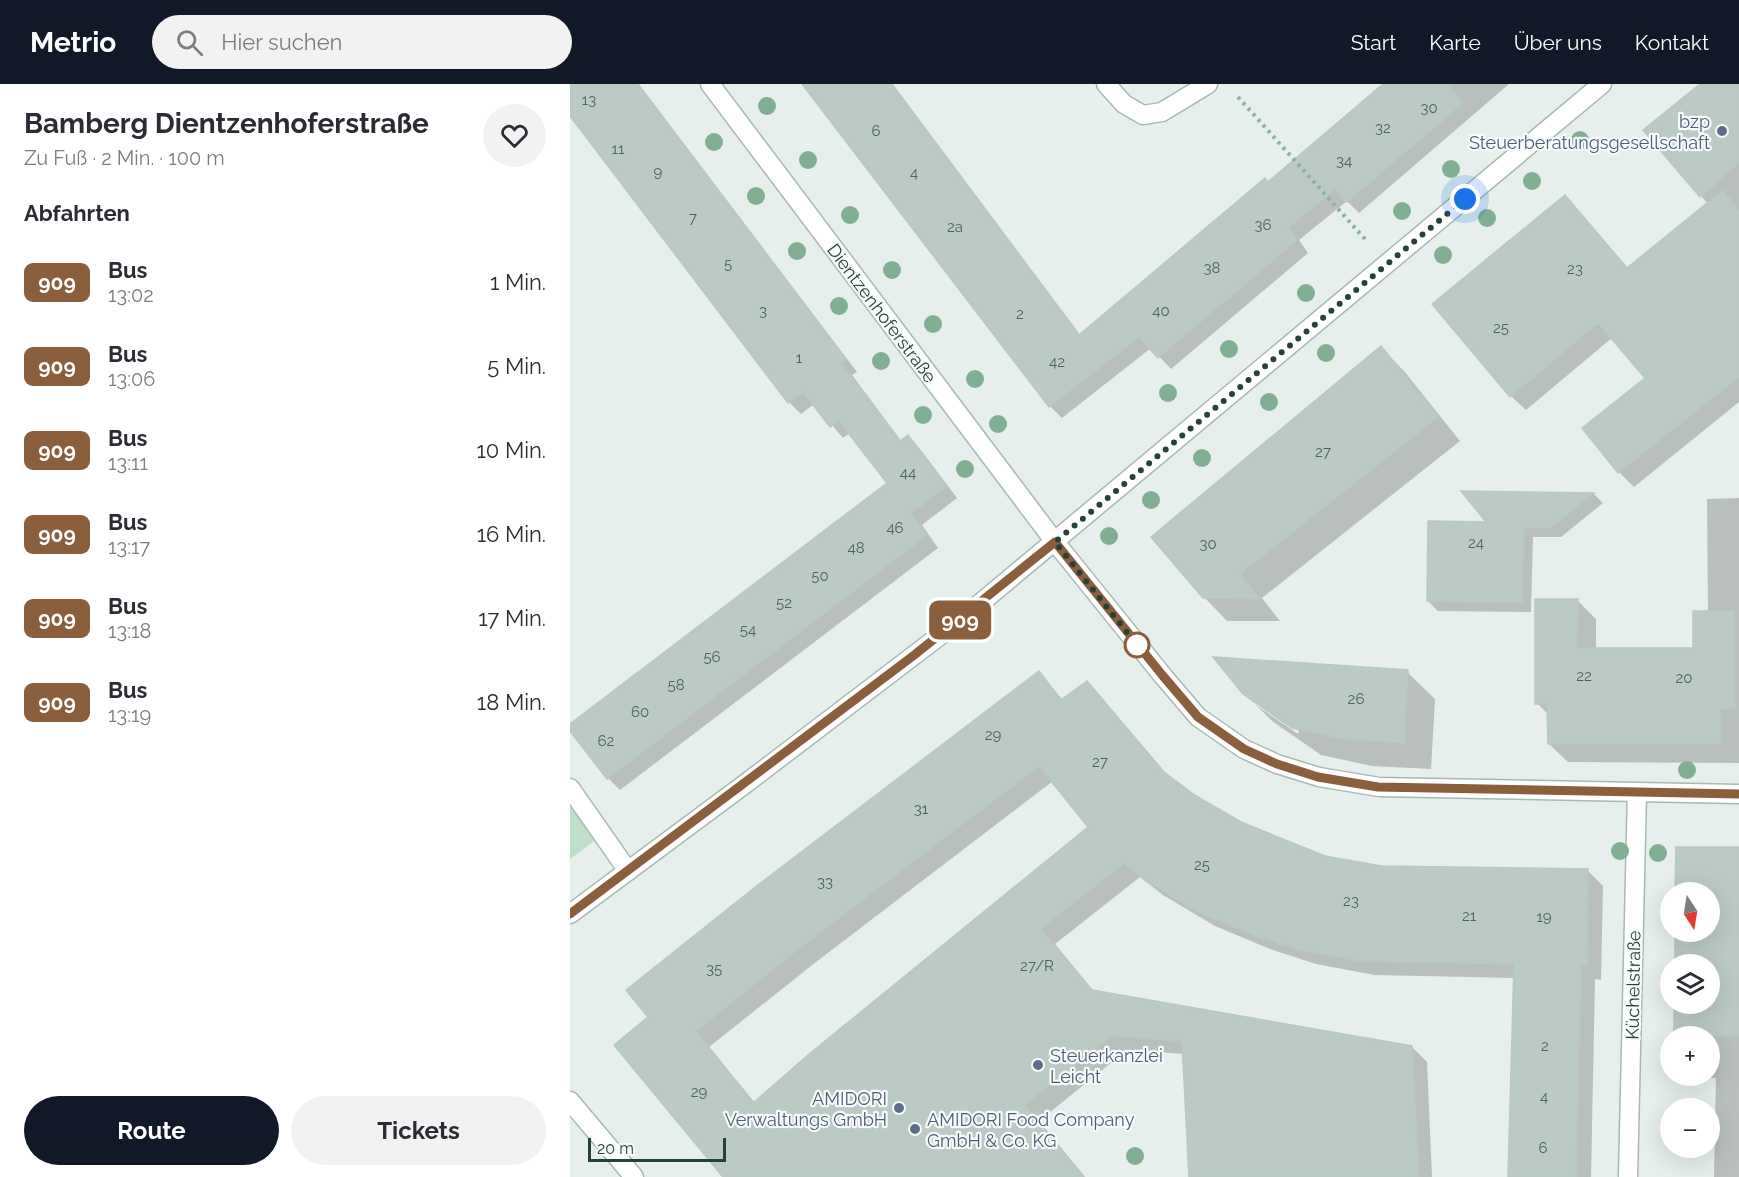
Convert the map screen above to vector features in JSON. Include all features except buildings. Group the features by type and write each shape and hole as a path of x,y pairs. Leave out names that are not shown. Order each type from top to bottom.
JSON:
{"street":[{"name":"Dientzenhoferstraße","path":"710,84 1055,542 1156,669 1198,717 1244,749 1277,764 1318,777 1378,787 1739,794"},
{"path":"1106,84 1124,104 1143,115 1162,112 1208,84"},
{"path":"570,914 913,656 1055,542 1602,84"},
{"path":"570,788 628,871"},
{"name":"Küchelstraße","path":"1628,1177 1637,792"},
{"path":"570,1101 634,1177"}],"path":[{"path":"1234,93 1387,264"}],"green space":[{"path":"570,801 597,839 570,859"}],"bus line":[{"name":"909","path":"570,914 959,621 1055,542 1198,717 1244,749 1277,764 1318,777 1378,787 1739,794"}],"place":[{"name":"bzp Steuerberatungsgesellschaft","path":"1722,131"},
{"name":"Steuerkanzlei Leicht","path":"1038,1065"},
{"name":"AMIDORI Verwaltungs GmbH","path":"899,1108"},
{"name":"AMIDORI Food Company GmbH & Co. KG","path":"915,1129"}],"route":[{"path":"1137,645 1142,651 1055,542 1465,199"}]}
